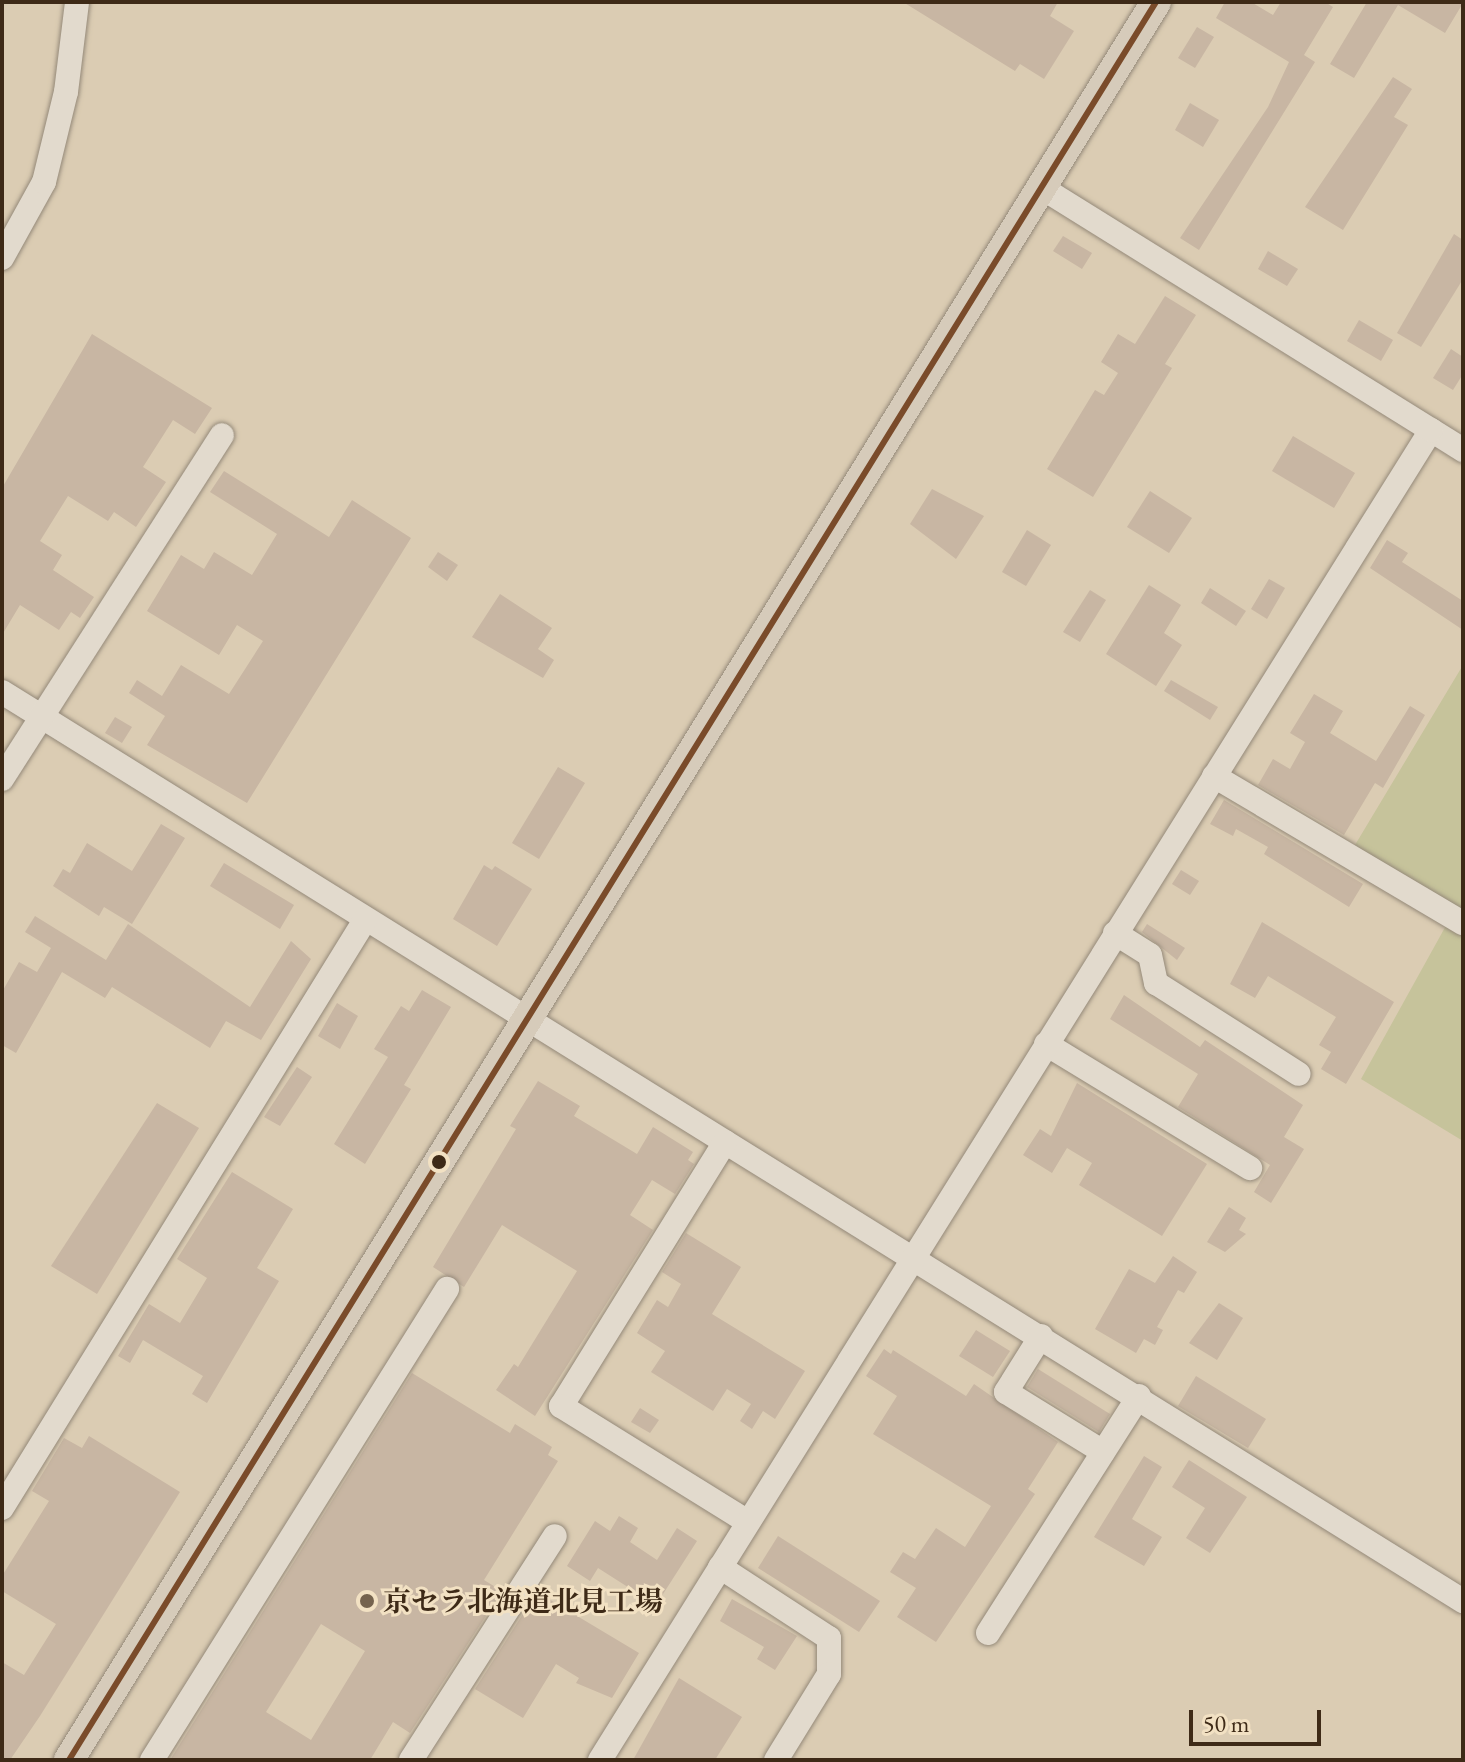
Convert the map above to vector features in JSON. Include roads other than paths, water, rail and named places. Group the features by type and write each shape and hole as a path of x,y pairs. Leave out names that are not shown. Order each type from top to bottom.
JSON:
{"main road":[{"path":"69,1760 1156,2"}],"street":[{"path":"2,258 44,182 66,92 77,2"},
{"path":"1042,188 1463,450"},
{"path":"600,1760 1431,430"},
{"path":"2,779 222,435"},
{"path":"2,692 365,920 1139,1396 1463,1601"},
{"path":"1214,776 1429,900 1463,923"},
{"path":"1429,900 1463,903"},
{"path":"2,1508 365,920"},
{"path":"1115,933 1150,955 1156,983 1299,1074"},
{"path":"1046,1044 1250,1168"},
{"path":"725,1142 561,1406 748,1522"},
{"path":"152,1760 447,1289"},
{"path":"1041,1336 1006,1392 1103,1452"},
{"path":"988,1633 1139,1396"},
{"path":"411,1760 555,1536"},
{"path":"720,1567 829,1638 829,1674 776,1760"}],"place":[{"name":"京セラ北海道北見工場","path":"367,1601"}]}
